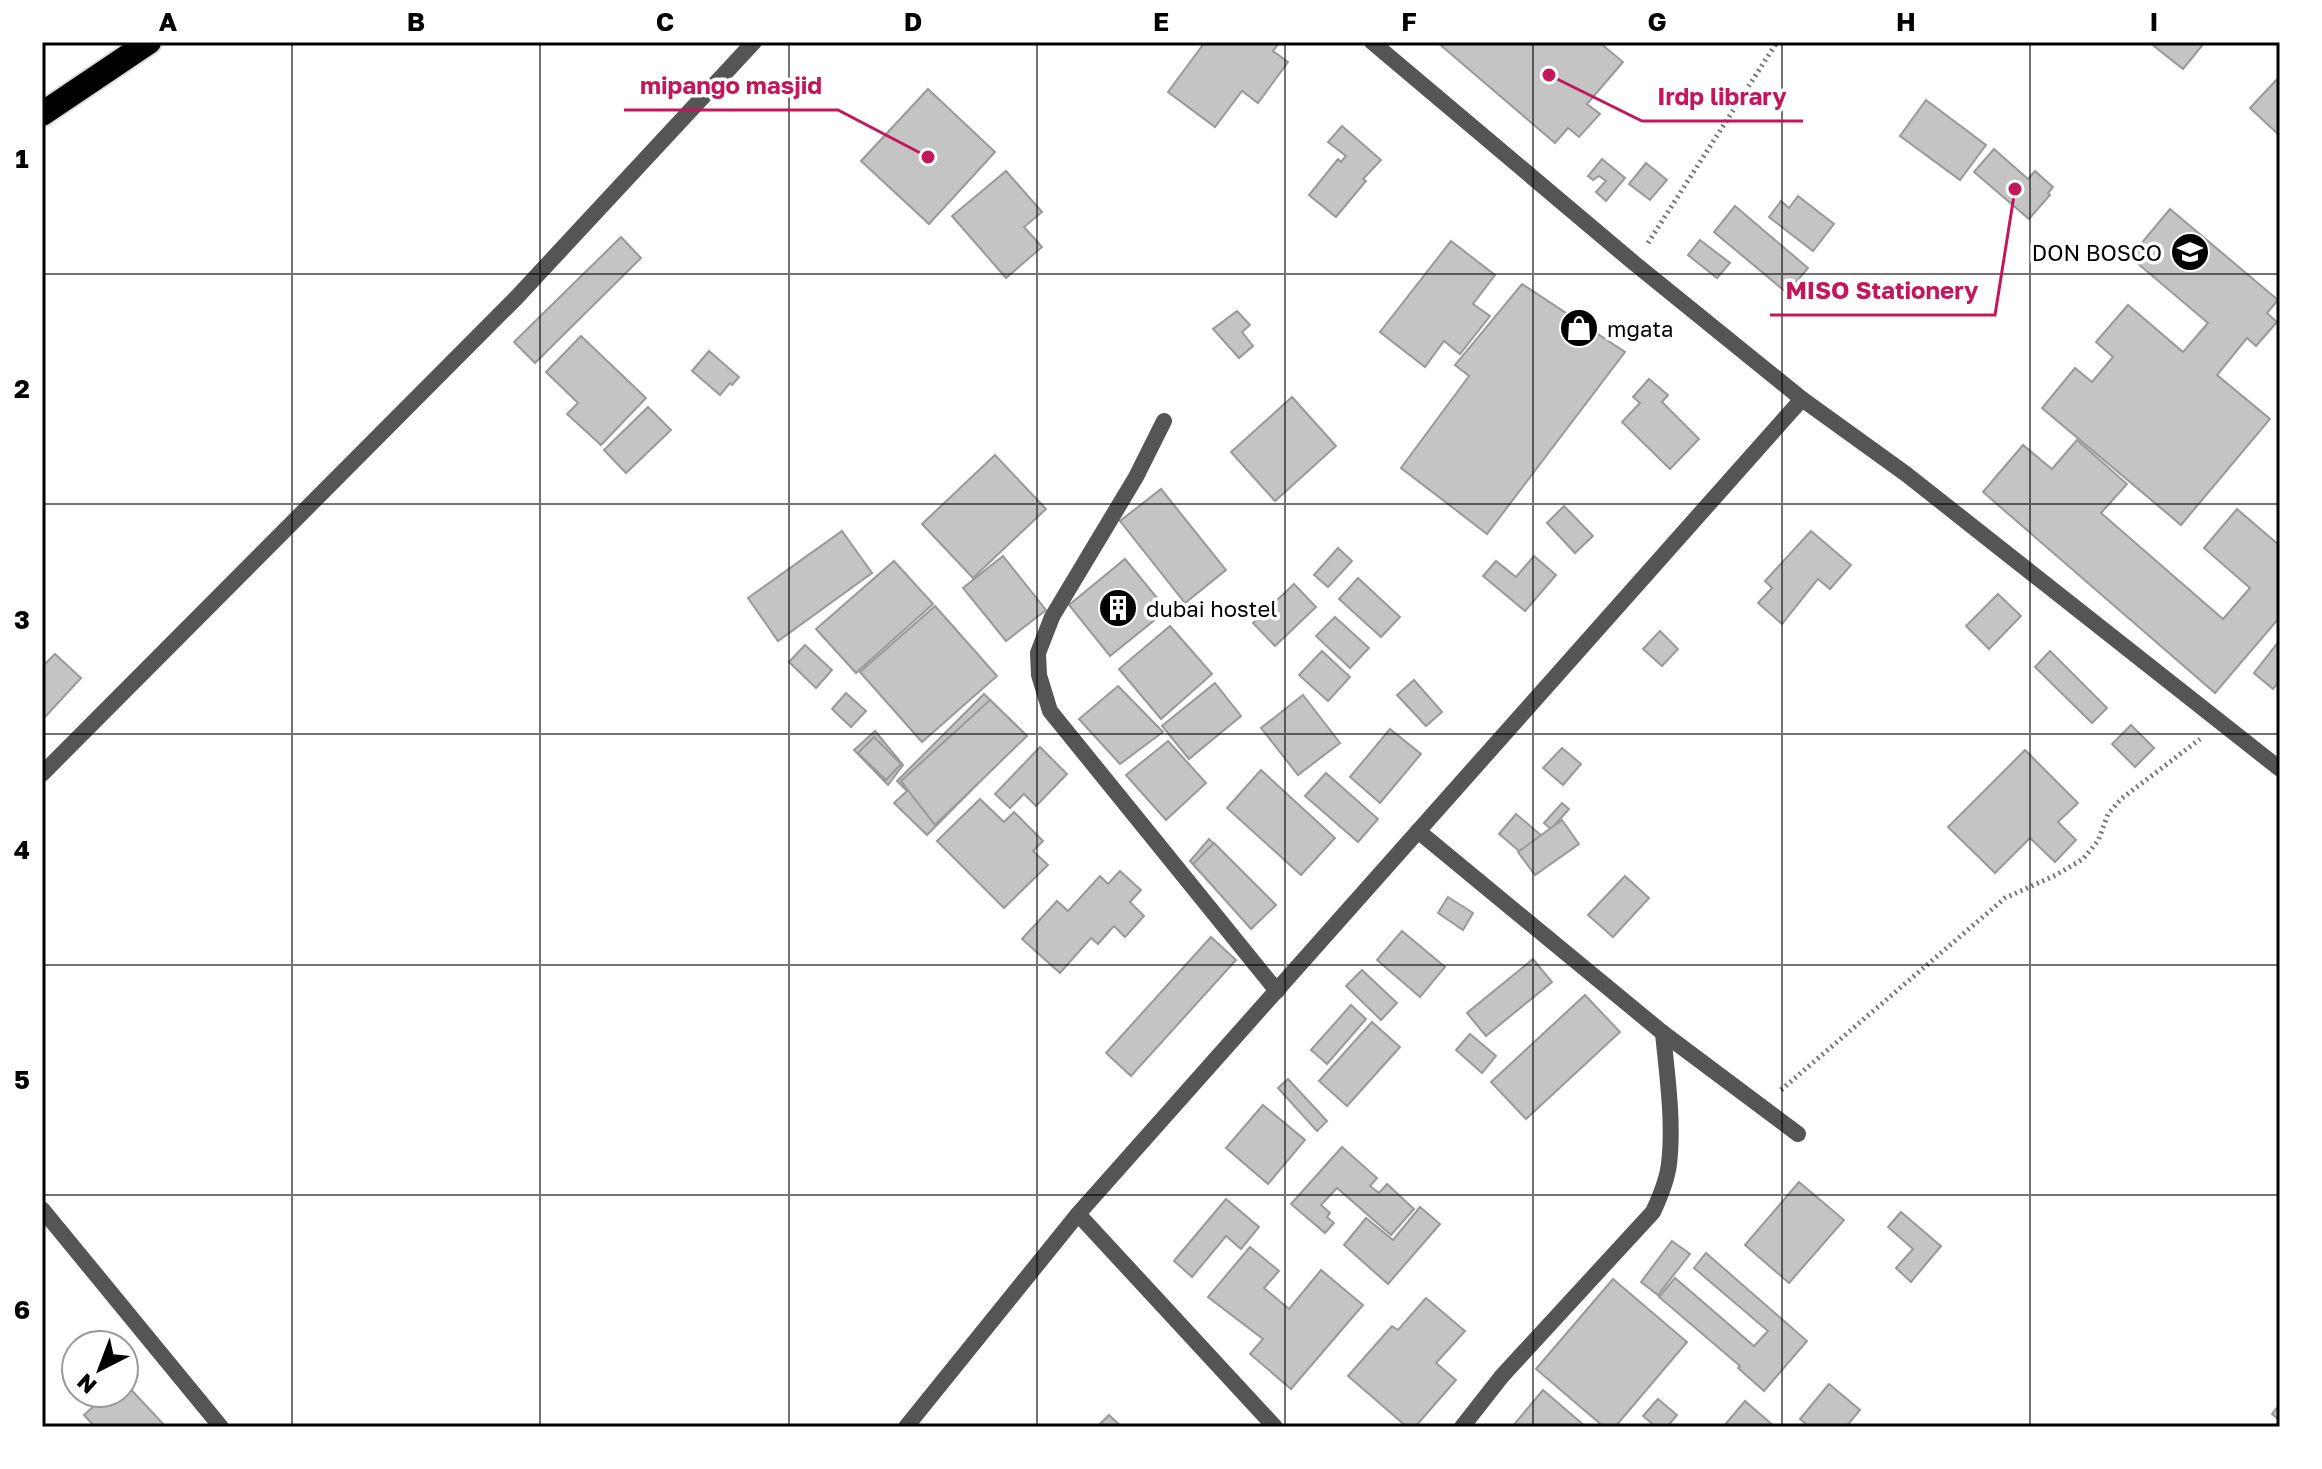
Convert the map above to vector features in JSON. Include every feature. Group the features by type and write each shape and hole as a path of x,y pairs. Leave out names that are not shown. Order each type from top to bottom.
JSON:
{"highway":[{"path":"42,114 149,42"}],"street":[{"path":"42,774 517,297 754,42"},
{"path":"1372,42 1634,263 1802,399 1906,474 2280,769"},
{"path":"906,1427 1078,1214 1802,399"},
{"path":"1164,421 1136,477 1052,617 1038,653 1039,675 1050,711 1277,991"},
{"path":"1418,831 1663,1033 1798,1134"},
{"path":"1462,1427 1502,1376 1653,1212 1669,1164 1669,1104 1663,1033"},
{"path":"42,1209 221,1427"},
{"path":"1078,1214 1275,1427"}],"path":[{"path":"1634,263 1777,42"},
{"path":"1762,1107 2005,898 2083,859 2098,841 2108,814 2121,799 2221,722"}],"building":[{"path":"1205,42 1280,42 1273,51 1288,62 1258,103 1242,91 1215,127 1168,92"},
{"path":"1437,42 1599,42 1623,62 1587,104 1600,114 1579,137 1568,128 1555,143"},
{"path":"2149,42 2205,42 2183,69"},
{"path":"2280,76 2280,136 2250,108"},
{"path":"928,89 995,152 929,224 861,161"},
{"path":"1926,100 1986,145 1960,180 1900,136"},
{"path":"1342,126 1381,160 1336,217 1309,195 1338,159 1341,162 1346,156 1328,142"},
{"path":"1994,149 2028,179 2035,171 2053,187 2029,219 1974,172"},
{"path":"1602,159 1625,178 1606,201 1596,192 1606,181 1599,176 1593,180 1588,176"},
{"path":"1646,163 1667,180 1650,200 1629,184"},
{"path":"1006,171 1042,212 1024,227 1042,247 1006,278 952,216"},
{"path":"1798,196 1834,224 1813,251 1769,217 1781,201 1789,208"},
{"path":"1735,206 1808,268 1787,293 1714,232"},
{"path":"2170,209 2278,300 2267,313 2277,322 2256,346 2247,338 2217,375 2270,419 2181,525 2042,408 2075,368 2092,382 2113,357 2096,342 2128,305 2183,352 2208,323 2130,257"},
{"path":"621,237 641,258 535,363 514,342"},
{"path":"1700,240 1730,263 1717,278 1688,255"},
{"path":"1451,241 1495,275 1473,304 1490,316 1460,354 1444,341 1425,367 1380,332"},
{"path":"1522,284 1625,352 1487,534 1401,468 1469,376 1455,365"},
{"path":"1237,311 1250,325 1242,332 1253,346 1239,358 1213,329"},
{"path":"581,336 646,398 601,445 567,414 578,403 546,372"},
{"path":"709,351 739,377 720,395 692,371"},
{"path":"1649,379 1668,395 1662,402 1699,439 1670,469 1622,422 1640,403 1633,397"},
{"path":"1292,397 1336,446 1275,501 1231,452"},
{"path":"648,407 671,430 626,473 604,450"},
{"path":"2077,440 2127,484 2101,513 2223,619 2250,588 2204,548 2237,509 2280,546 2280,617 2215,693 1983,492 2023,445 2052,469"},
{"path":"995,455 1046,509 973,578 922,524"},
{"path":"1161,489 1226,570 1185,603 1120,521"},
{"path":"1564,506 1593,536 1575,553 1547,523"},
{"path":"842,531 872,573 778,641 748,598"},
{"path":"1811,531 1851,565 1830,589 1818,579 1782,624 1758,603 1772,588 1765,581"},
{"path":"1338,548 1352,561 1328,587 1314,575"},
{"path":"1003,556 1046,610 1006,641 963,588"},
{"path":"1534,556 1556,575 1525,611 1483,576 1496,561 1516,577"},
{"name":"dubai hostel","path":"1125,559 1167,610 1110,656 1069,605"},
{"path":"894,561 933,604 856,673 816,629"},
{"path":"1358,578 1400,617 1381,637 1339,599"},
{"name":"dubai hostel","path":"1294,584 1316,607 1275,646 1253,623"},
{"path":"1998,594 2021,616 1989,649 1966,626"},
{"path":"935,606 997,676 922,742 860,672"},
{"path":"1335,617 1369,648 1350,668 1316,636"},
{"path":"1170,626 1212,674 1161,719 1119,669"},
{"path":"1660,631 1678,649 1662,666 1643,649"},
{"path":"2280,640 2280,680 2273,689 2254,673"},
{"path":"805,645 832,670 816,688 789,662"},
{"path":"1322,651 1350,677 1328,701 1299,675"},
{"path":"2050,651 2107,708 2092,723 2035,667"},
{"path":"55,654 81,678 45,717 42,714 42,667"},
{"path":"1414,680 1442,712 1426,726 1397,695"},
{"path":"1215,683 1241,716 1189,759 1162,726"},
{"path":"1118,686 1163,732 1120,764 1079,719"},
{"path":"846,693 866,711 851,727 832,709"},
{"path":"984,694 1026,735 927,835 894,803 907,791 897,781"},
{"path":"1303,695 1340,743 1298,775 1261,728"},
{"path":"990,700 1027,736 935,825 901,781"},
{"path":"2131,725 2154,748 2135,767 2112,744"},
{"path":"1390,729 1421,754 1380,803 1350,777"},
{"path":"875,731 903,765 888,785 854,750"},
{"path":"874,737 901,764 886,780 858,753"},
{"path":"1168,741 1206,783 1166,820 1126,775"},
{"path":"1040,747 1067,774 1036,806 1024,794 1010,808 995,794"},
{"path":"1562,748 1581,764 1563,785 1543,768"},
{"path":"2025,750 2078,803 2058,822 2076,840 2055,862 2030,838 1995,873 1948,827"},
{"path":"1261,770 1335,838 1301,875 1227,808"},
{"path":"1326,773 1378,819 1358,842 1305,796"},
{"path":"980,799 1004,822 1014,812 1043,841 1033,851 1048,865 1004,908 937,841"},
{"path":"1562,803 1569,809 1551,829 1544,823"},
{"path":"1516,814 1542,836 1525,856 1499,834"},
{"path":"1562,820 1579,844 1535,875 1518,852"},
{"path":"1209,839 1274,905 1252,928 1190,861"},
{"path":"1214,843 1276,905 1251,929 1193,864"},
{"path":"1120,871 1141,890 1130,902 1144,916 1125,937 1114,926 1098,944 1091,938 1060,973 1022,939 1057,901 1068,911 1100,876 1108,884"},
{"path":"1625,876 1649,898 1613,937 1588,915"},
{"path":"1448,897 1473,913 1463,930 1438,913"},
{"path":"1402,931 1445,967 1420,997 1377,960"},
{"path":"1211,937 1236,960 1131,1076 1106,1053"},
{"path":"1533,959 1552,982 1486,1036 1467,1013"},
{"path":"1362,970 1397,1003 1381,1020 1346,986"},
{"path":"1585,995 1620,1032 1526,1119 1491,1082"},
{"path":"1351,1005 1366,1019 1327,1064 1311,1050"},
{"path":"1372,1022 1400,1047 1347,1106 1319,1081"},
{"path":"1470,1034 1496,1056 1482,1073 1456,1050"},
{"path":"1288,1079 1327,1121 1317,1131 1278,1088"},
{"path":"1263,1105 1305,1140 1268,1184 1226,1148"},
{"path":"1342,1147 1377,1178 1370,1186 1379,1193 1387,1184 1414,1209 1391,1235 1337,1188 1321,1205 1330,1213 1327,1217 1334,1223 1325,1233 1291,1204"},
{"path":"1799,1182 1844,1220 1789,1283 1745,1245"},
{"path":"1226,1199 1259,1227 1241,1249 1226,1236 1192,1277 1174,1261"},
{"path":"1420,1207 1440,1224 1388,1284 1344,1245 1366,1218 1393,1240"},
{"path":"1901,1212 1941,1246 1911,1282 1896,1268 1913,1249 1888,1227"},
{"path":"1672,1241 1690,1254 1658,1295 1641,1282"},
{"path":"1250,1247 1279,1271 1264,1288 1289,1309 1321,1270 1363,1305 1291,1389 1250,1354 1263,1339 1208,1297"},
{"path":"1706,1253 1807,1341 1764,1391 1738,1368 1740,1366 1659,1297 1675,1278 1754,1346 1768,1331 1694,1268"},
{"path":"1613,1279 1687,1342 1615,1427 1604,1427 1536,1369"},
{"path":"1426,1298 1465,1331 1436,1363 1456,1380 1415,1427 1407,1427 1348,1376 1392,1326 1398,1330"},
{"path":"1829,1384 1860,1410 1846,1427 1809,1427 1800,1419"},
{"path":"1543,1390 1586,1427 1512,1427"},
{"path":"140,1399 166,1427 95,1427 84,1415 91,1409 140,1409"},
{"path":"1658,1399 1677,1415 1667,1427 1656,1427 1643,1416"},
{"path":"1745,1401 1775,1427 1723,1427"},
{"path":"2280,1404 2280,1421 2272,1414"},
{"path":"1109,1415 1122,1427 1097,1427"}],"place":[{"name":"Irdp library","path":"1549,75"},
{"name":"mipango masjid","path":"928,157"},
{"name":"MISO Stationery","path":"2015,189"},
{"name":"DON BOSCO","path":"2190,252"},
{"name":"mgata","path":"1579,328"},
{"name":"dubai hostel","path":"1118,608"}]}
